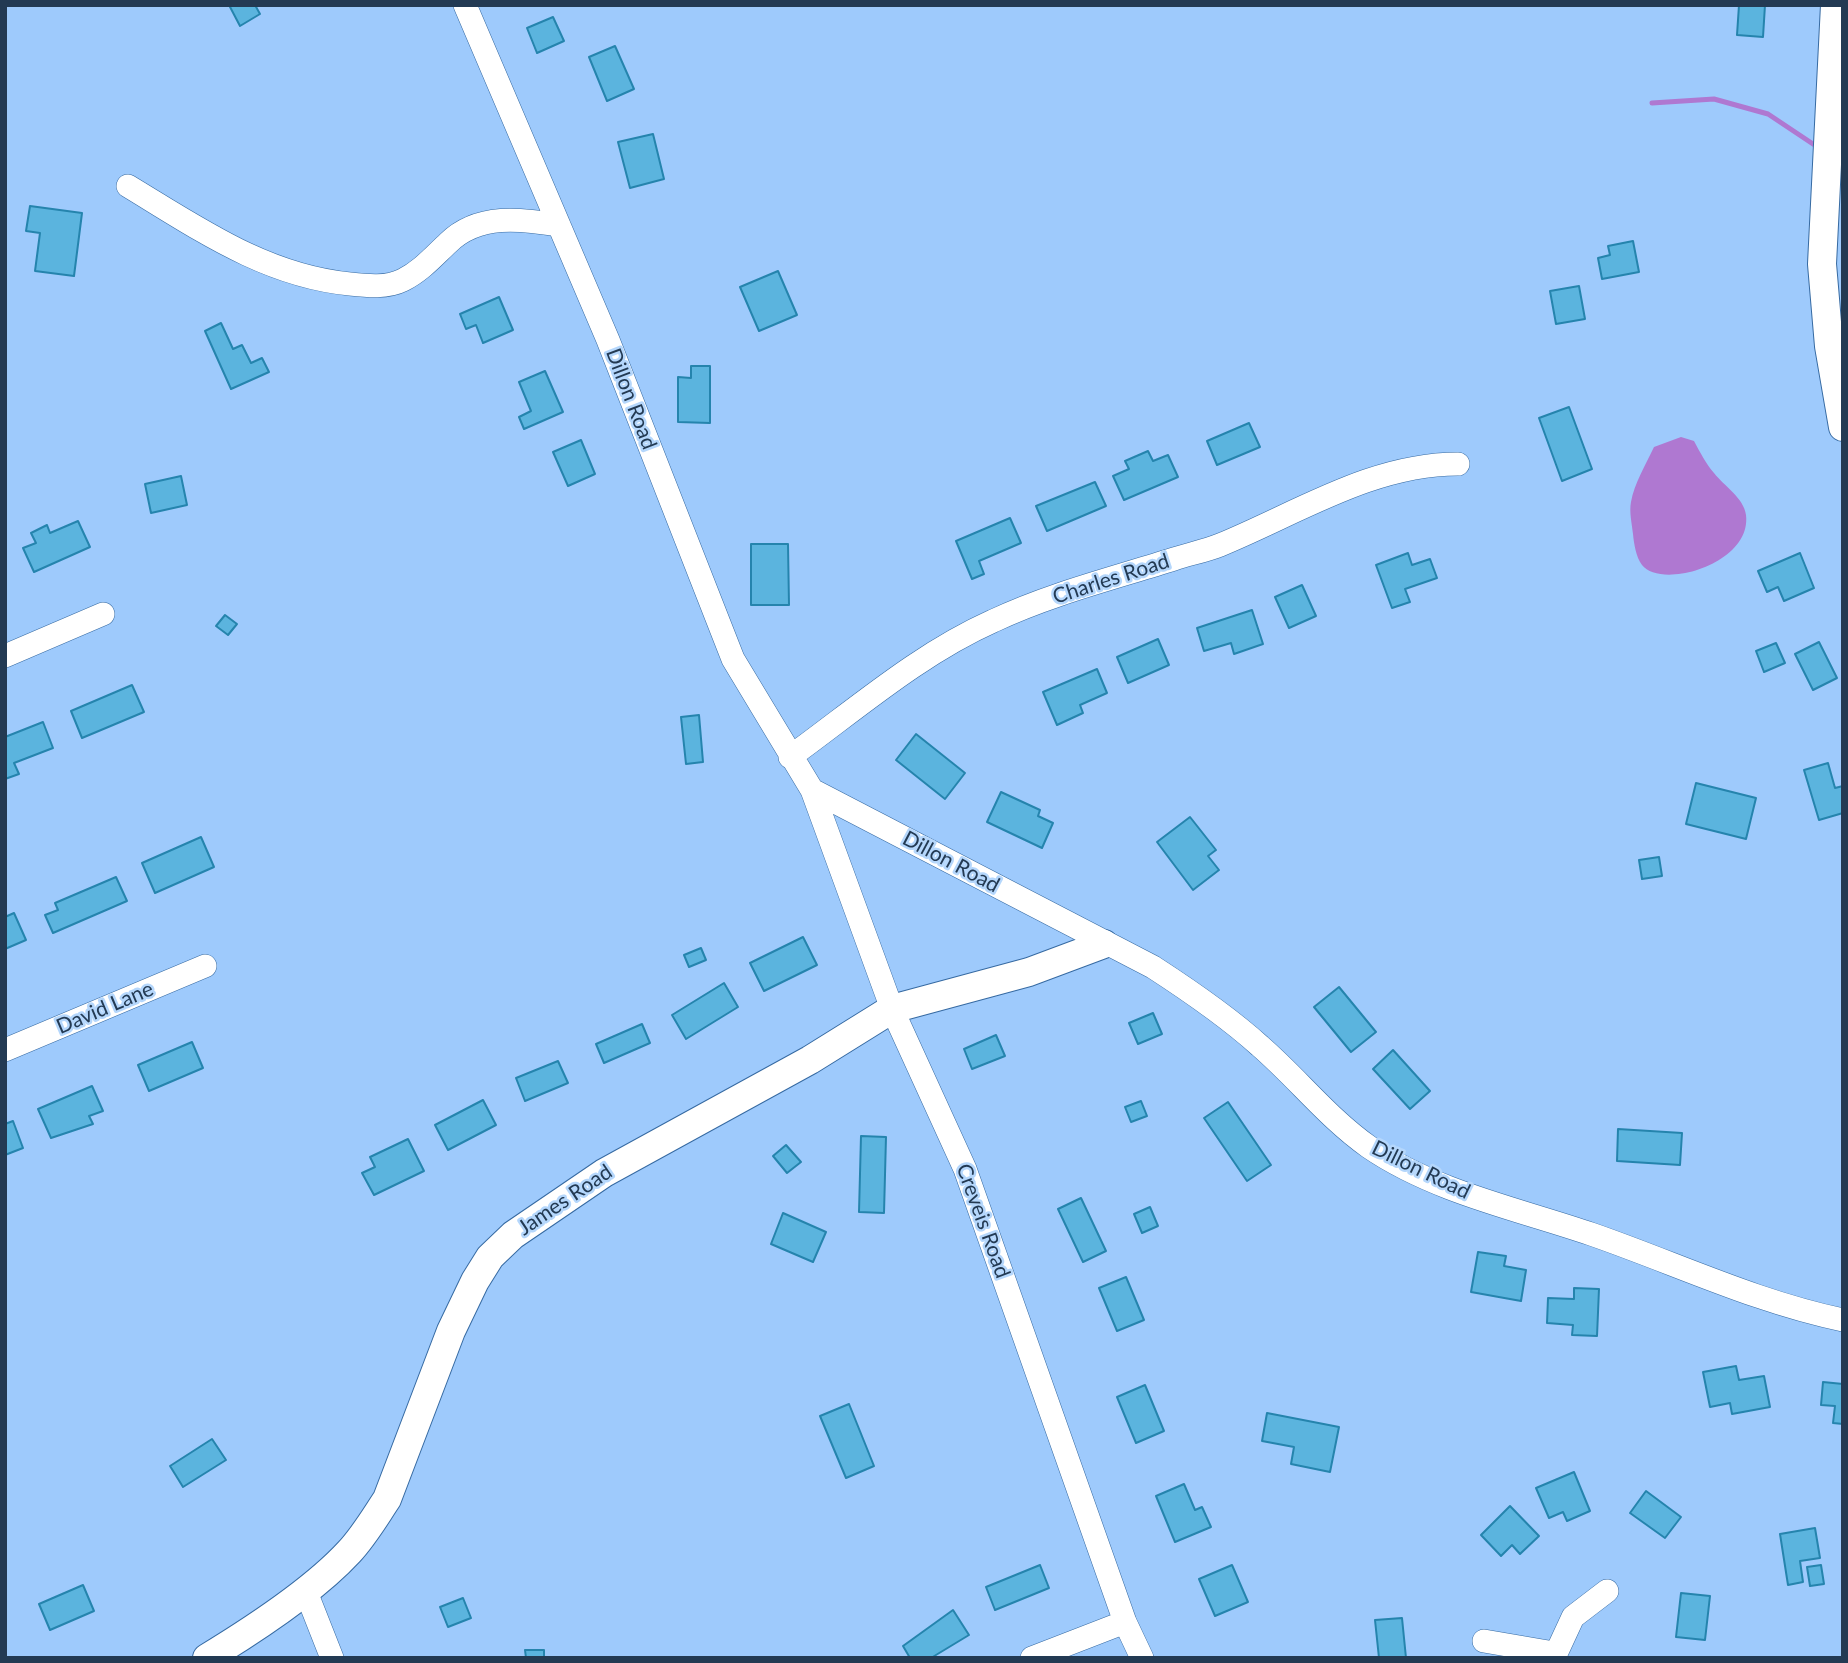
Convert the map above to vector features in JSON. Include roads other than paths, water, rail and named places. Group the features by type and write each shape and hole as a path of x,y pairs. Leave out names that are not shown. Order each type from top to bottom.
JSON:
{"street":[{"name":"Dillon Road","path":"465,5 559,225 733,659 812,790 1104,944 1153,967 1199,997 1261,1046 1335,1121 1372,1149 1420,1174 1505,1208 1589,1233 1798,1311 1843,1320"},
{"path":"1835,5 1822,264 1829,346 1843,427"},
{"path":"128,186 235,250 290,273 320,281 367,286 402,280 422,267 450,241 479,224 519,218 559,225"},
{"name":"Charles Road","path":"790,757 891,683 953,642 992,621 1036,603 1218,546 1391,470 1424,464 1458,464"},
{"path":"5,656 103,614"},
{"name":"Creveis Road","path":"812,790 892,1009 965,1169 1125,1622 1142,1658"},
{"name":"James Road","path":"207,1658 306,1592 350,1552 387,1499 452,1331 475,1281 513,1235 604,1172 810,1060 892,1009 1029,972 1104,944"},
{"name":"David Lane","path":"5,1050 205,966"},
{"path":"1484,1641 1554,1656 1573,1617 1606,1591"},
{"path":"306,1592 332,1658"},
{"path":"1032,1658 1125,1622"}],"waterway":[{"path":"1652,103 1714,99 1768,114 1819,148"}]}
